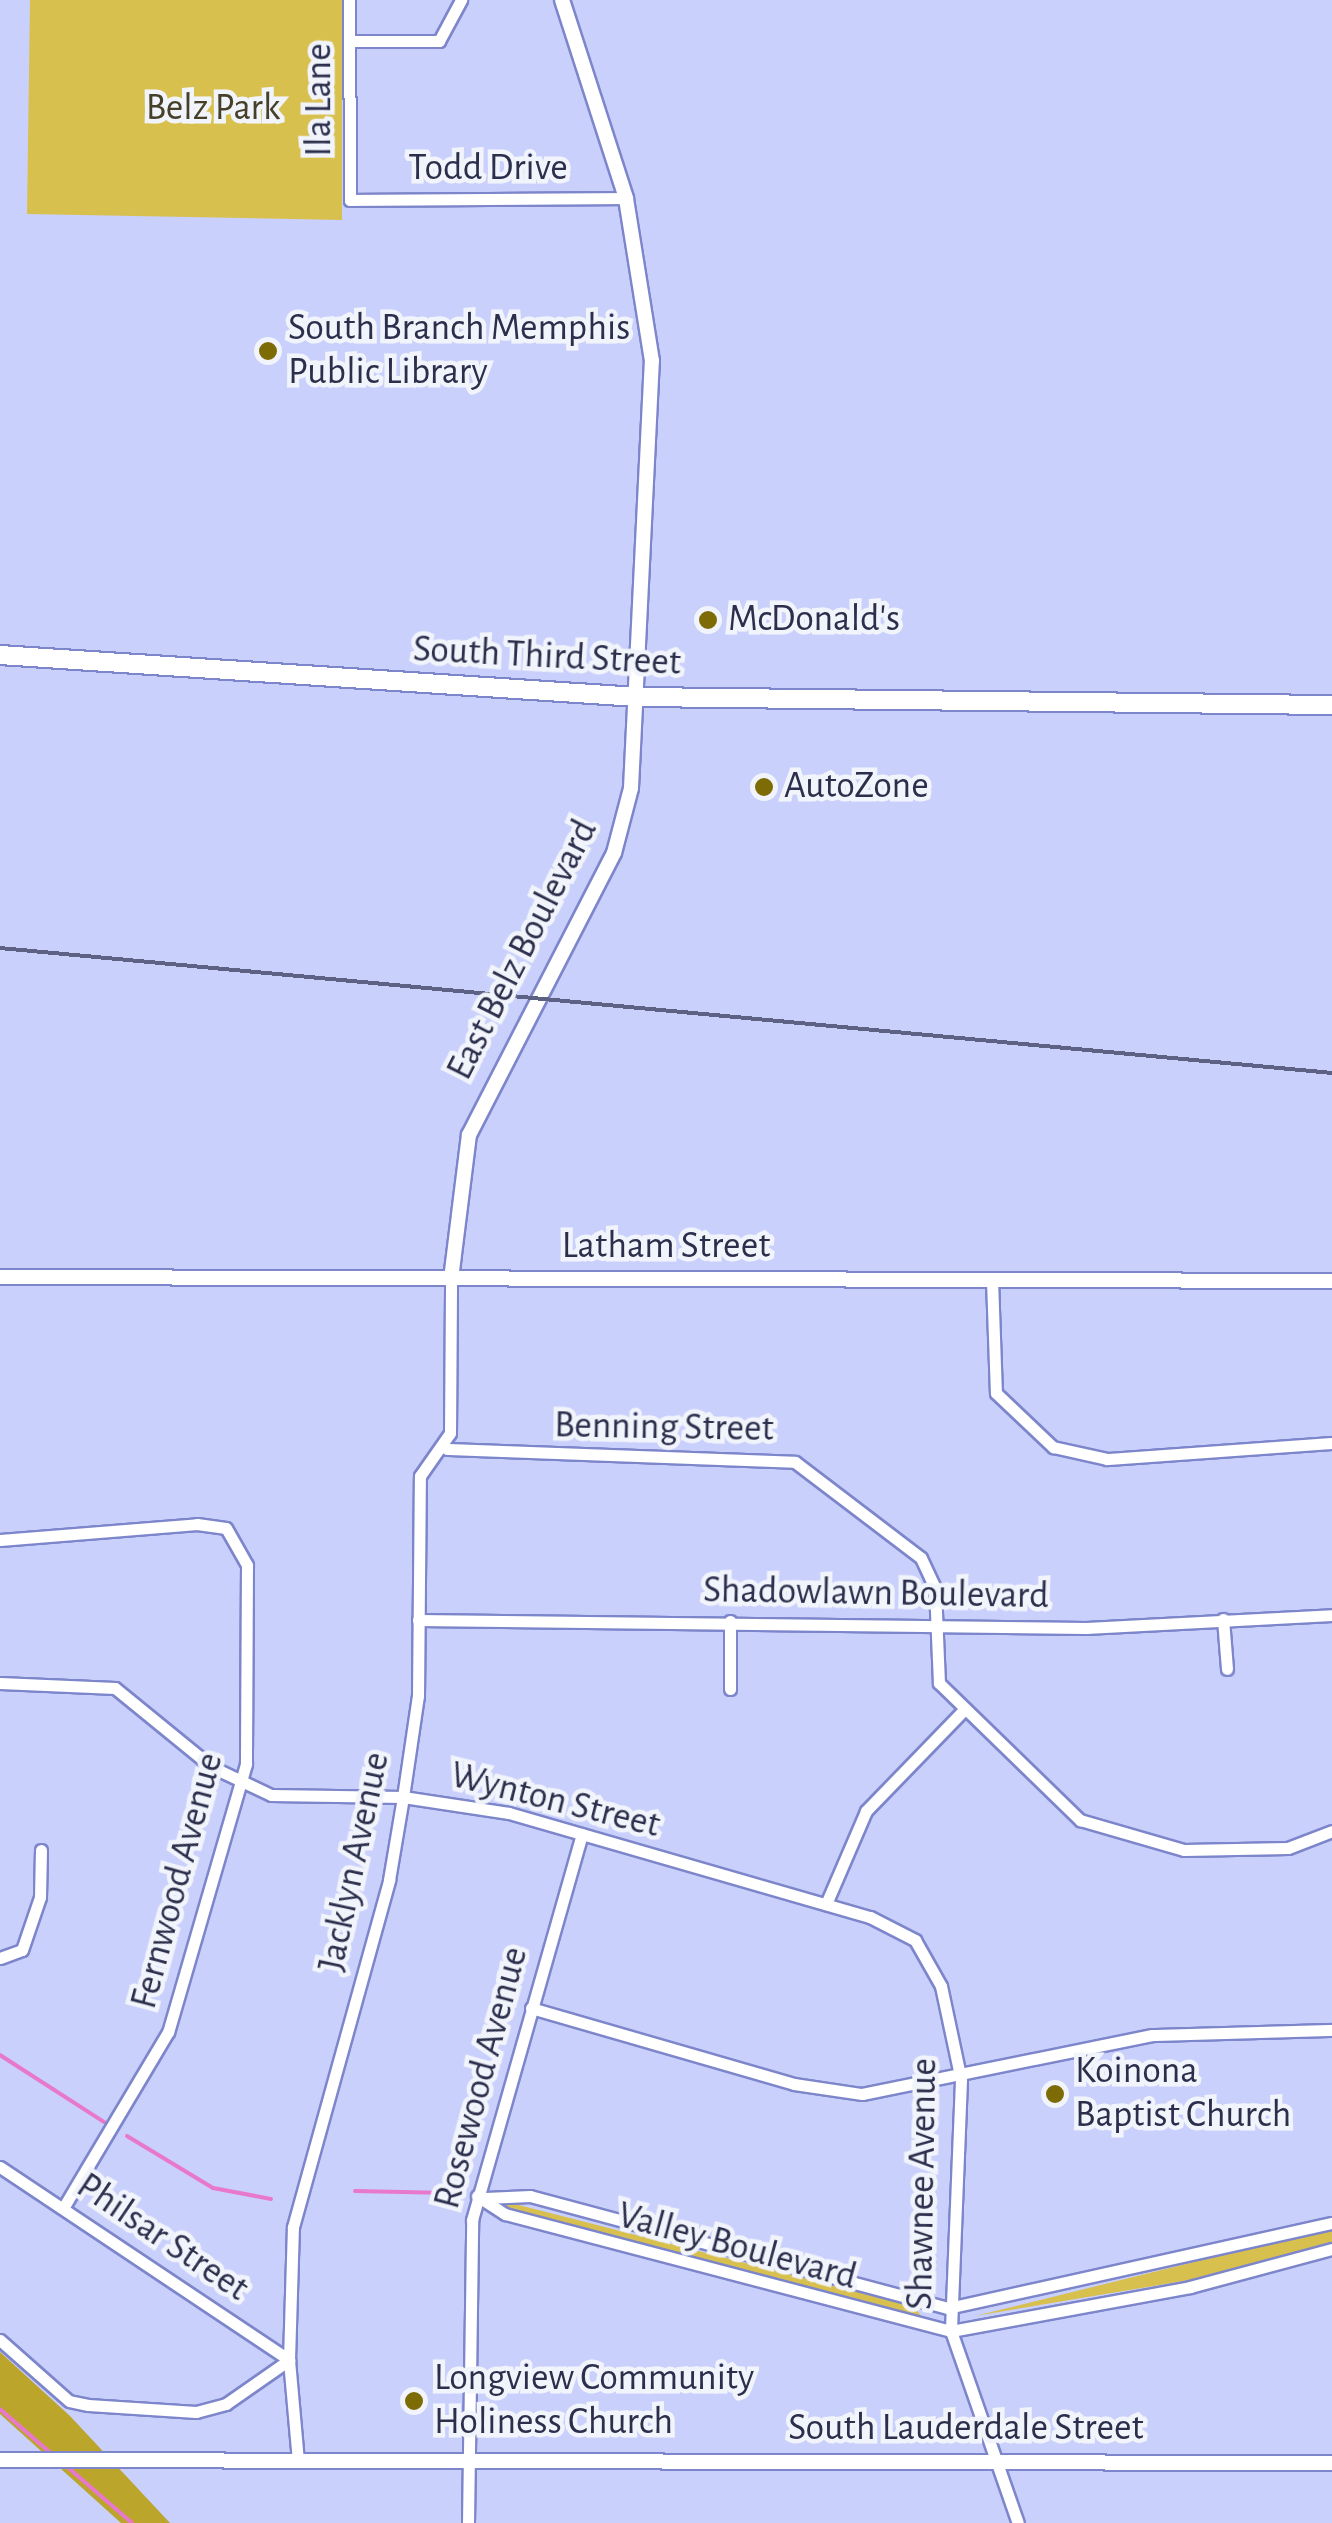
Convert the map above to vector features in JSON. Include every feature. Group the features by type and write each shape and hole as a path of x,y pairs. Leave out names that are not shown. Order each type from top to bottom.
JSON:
{"main road":[{"name":"South Third Street","path":"0,655 638,697 1332,705"}],"street":[{"name":"Ila Lane","path":"348,0 350,200"},
{"path":"350,41 439,41 461,0"},
{"name":"East Belz Boulevard","path":"451,1278 469,1135 614,852 638,697 652,360 626,198 562,0"},
{"name":"Todd Drive","path":"350,200 626,198"},
{"name":"Latham Street","path":"0,1276 1332,1281"},
{"path":"446,1449 451,1278"},
{"path":"992,1280 996,1393 1052,1447 1112,1459 1332,1443"},
{"name":"Jacklyn Avenue","path":"298,2461 289,2360 299,2195 390,1880 404,1797 418,1620 420,1476 446,1449"},
{"name":"Benning Street","path":"446,1449 795,1462 921,1558 935,1588 936,1676 962,1712 1058,1804 1124,1840 1175,1850 1282,1848 1332,1831"},
{"name":"Fernwood Avenue","path":"0,1540 198,1524 226,1528 240,1542 248,1717 240,1780 168,2032 63,2208"},
{"name":"Shadowlawn Boulevard","path":"418,1620 935,1622 1086,1628 1332,1614"},
{"path":"1223,1619 1226,1670"},
{"path":"730,1620 730,1689"},
{"name":"Wynton Street","path":"0,1683 115,1688 240,1780 271,1795 404,1797 582,1834 826,1904"},
{"path":"826,1904 866,1811 962,1712"},
{"name":"Rosewood Avenue","path":"468,2523 467,2462 481,2197 582,1834"},
{"path":"0,1958 22,1950 40,1897 42,1850"},
{"name":"Shawnee Avenue","path":"826,1904 881,1921 922,1948 942,1986 960,2080 948,2308 951,2331 1018,2523"},
{"path":"531,2008 815,2089 890,2094 1152,2035 1332,2030"},
{"name":"Philsar Street","path":"0,2167 289,2360"},
{"name":"Valley Boulevard","path":"481,2197 530,2196 948,2308 1332,2223"},
{"name":"Valley Boulevard","path":"481,2197 505,2214 951,2331 1190,2287 1332,2249"},
{"path":"0,2340 69,2400 88,2405 196,2412 226,2404 289,2360"},
{"name":"South Lauderdale Street","path":"0,2460 1332,2463"}],"green space":[{"name":"Belz Park","path":"30,0 342,0 342,220 27,214"},
{"path":"503,2201 914,2306 921,2316 508,2210"},
{"path":"1332,2228 1332,2243 1207,2277 975,2316"}],"shaded area":[{"path":"0,2352 70,2416 170,2523 121,2523 0,2414"}],"waterway":[{"path":"0,2055 104,2122"},
{"path":"127,2136 213,2188 271,2199"},
{"path":"355,2191 449,2193"},
{"path":"0,2409 53,2455"},
{"path":"64,2464 132,2523"}],"railway":[{"path":"0,948 1332,1073"}],"place":[{"name":"South Branch Memphis Public Library","path":"268,351"},
{"name":"McDonald's","path":"708,620"},
{"name":"AutoZone","path":"764,787"},
{"name":"Koinona Baptist Church","path":"1055,2094"},
{"name":"Longview Community Holiness Church","path":"414,2401"}]}
